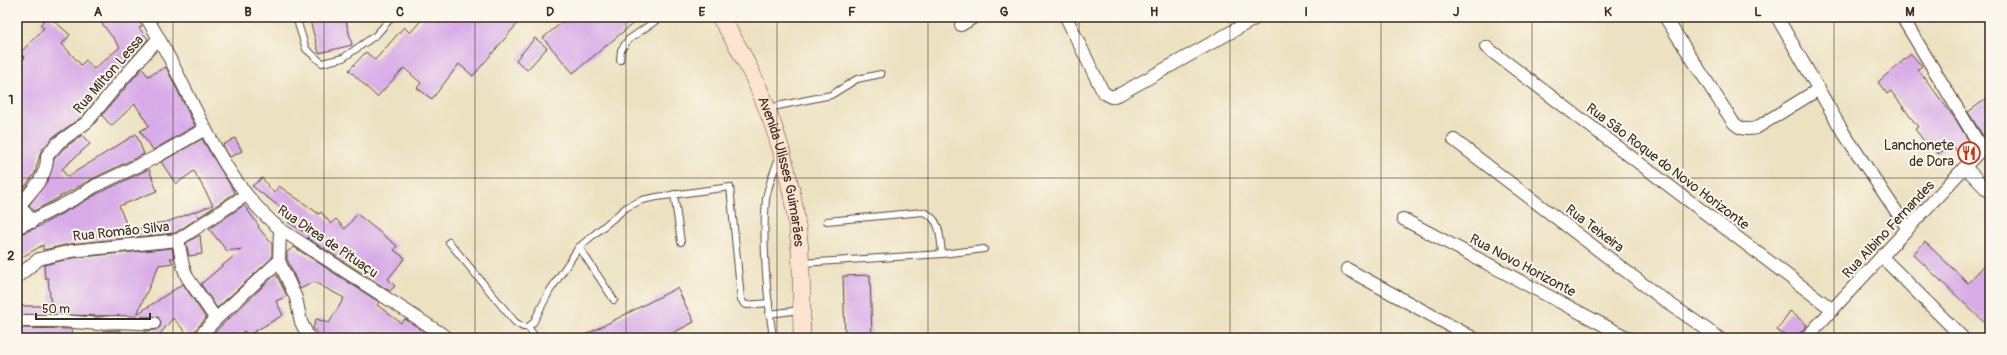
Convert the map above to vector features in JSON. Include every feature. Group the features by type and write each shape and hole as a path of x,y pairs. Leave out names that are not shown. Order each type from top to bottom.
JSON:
{"main road":[{"name":"Avenida Ulisses Guimarães","path":"720,17 746,61 768,108 782,149 793,202 801,263 802,338"}],"street":[{"name":"Rua Direa de Pituaçu","path":"146,17 159,38 205,129 246,195 263,214 280,229 448,338"},
{"path":"961,25 974,17"},
{"path":"1066,17 1103,92 1111,97 1120,94 1258,17"},
{"path":"1665,17 1738,128 1746,130 1756,128 1819,89"},
{"path":"1777,17 1843,132 1908,229"},
{"path":"1902,17 1986,145"},
{"name":"Rua Milton Lessa","path":"32,222 20,205 34,190 48,167 48,156 58,143 87,122 116,85 159,38"},
{"name":"Rua São Roque do Novo Horizonte","path":"1486,46 1833,310"},
{"path":"17,228 32,222 95,186 154,158 205,129"},
{"name":"Rua Teixeira","path":"1454,140 1660,297 1719,338"},
{"name":"Rua Albino Fernandes","path":"1806,338 1986,145"},
{"path":"1966,168 1990,193"},
{"name":"Rua Romão Silva","path":"17,277 39,259 71,251 178,240 246,195"},
{"name":"Rua Novo Horizonte","path":"1403,219 1628,338"},
{"path":"280,229 279,261 296,298 302,322 309,338"},
{"path":"178,240 183,266 188,277 216,319"},
{"path":"1882,257 1963,338"},
{"path":"198,338 216,319 279,261"},
{"path":"1347,269 1473,338"},
{"path":"17,321 62,321 99,324 105,322 134,324 154,323"}],"lane":[{"path":"296,17 306,49 322,63 344,58 376,35 392,17"},
{"path":"620,60 621,50 628,40 661,17"},
{"path":"768,108 831,95 857,79 881,74"},
{"path":"773,338 769,314 766,199 782,149"},
{"path":"449,242 515,322 523,327 528,327 533,323 549,292 579,247 627,207 642,200 674,194 730,187 741,299 744,304 747,305 769,303"},
{"path":"674,194 681,242"},
{"path":"827,221 923,212 931,214 936,221 942,254"},
{"path":"579,247 614,300"},
{"path":"801,263 942,254 984,249"},
{"path":"769,314 801,309"},
{"path":"528,327 536,338"}],"building":[{"path":"46,17 50,17 70,35 62,44 81,65 86,60 94,69 120,47 97,17 135,17 142,26 139,28 148,39 82,117 53,137 41,151 35,173 17,197 17,91 23,85 17,79 17,66 25,58 20,53 44,28 40,25"},
{"path":"309,17 345,17 352,45 319,53"},
{"path":"424,17 523,17 473,76 459,64 432,99 417,88 421,83 404,68 377,97 349,70 366,52 375,60 404,27 410,33"},
{"path":"568,17 641,17 573,73 543,38"},
{"path":"535,38 547,48 527,70 516,60"},
{"path":"1911,54 1922,66 1918,69 1956,120 1973,148 1962,159 1952,144 1938,154 1929,141 1926,144 1915,129 1918,127 1891,91 1887,94 1878,82"},
{"path":"166,67 195,126 153,150 140,131 149,126 135,104 111,126 102,115 142,68 148,76"},
{"path":"1990,96 1990,131 1983,136 1968,112"},
{"path":"136,134 144,154 92,179 34,211 29,205 48,180 54,159 63,149 82,135 90,144 62,169 67,177"},
{"path":"235,138 242,151 230,157 223,145"},
{"path":"202,139 235,193 199,217 197,214 198,218 175,233 70,244 43,250 43,245 17,260 17,235 36,228 99,193 149,169 157,191 119,206 129,231 152,226 152,224 167,222 213,205 194,171 176,184 161,162"},
{"path":"262,178 274,193 279,186 319,214 321,212 331,224 336,219 345,229 357,214 397,246 394,250 405,258 388,279 395,286 390,291 307,238 310,236 288,222 292,216 252,186"},
{"path":"244,205 259,226 258,227 272,244 272,258 217,308 201,284 242,249 227,251 209,229"},
{"path":"200,235 202,254 189,256 186,243"},
{"path":"1925,242 1968,283 1990,259 1990,328 1913,254"},
{"path":"294,247 379,302 377,305 401,323 405,319 434,338 316,338 317,333 313,328 316,319 329,323 344,298 314,282 300,289 287,259 287,252"},
{"path":"172,248 174,258 170,258 173,263 159,265 137,314 183,284 206,318 193,333 191,338 173,318 160,334 159,338 144,338 145,331 155,330 160,327 161,322 158,317 17,314 17,306 51,306 48,278 45,278 44,265 72,258"},
{"path":"276,274 287,296 276,301 283,315 247,336 244,331 234,338 208,338"},
{"path":"870,275 872,338 845,338 843,276"},
{"path":"677,288 694,322 663,338 579,338"},
{"path":"1790,311 1807,325 1796,338 1788,338 1777,330"},
{"path":"17,328 71,329 72,338 17,338"},
{"path":"120,330 119,338 103,338 103,331"}],"place":[{"name":"Lanchonete de Dora","path":"1969,153"}]}
